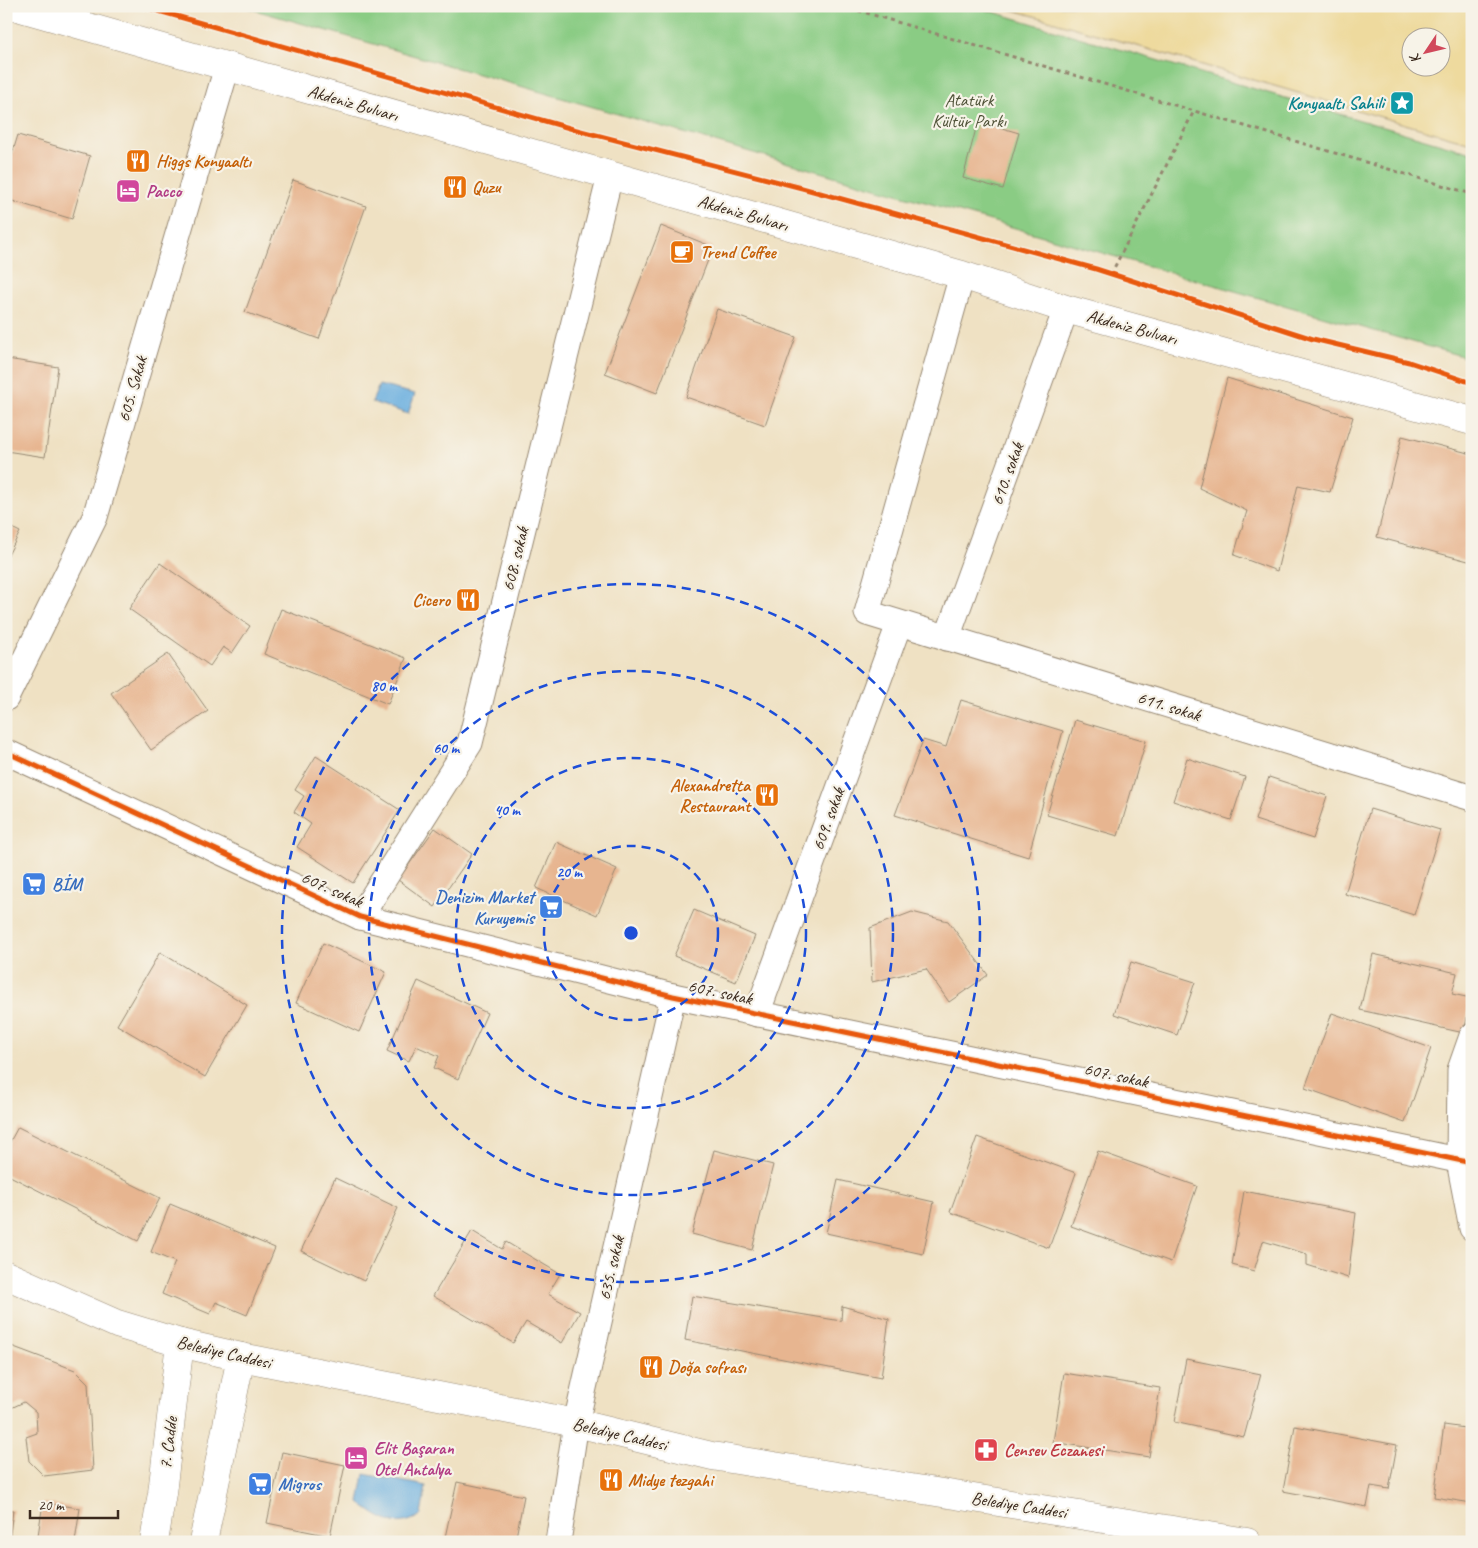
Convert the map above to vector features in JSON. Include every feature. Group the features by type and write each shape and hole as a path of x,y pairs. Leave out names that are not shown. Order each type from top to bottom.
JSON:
{"main road":[{"name":"Akdeniz Bulvarı","path":"14,6 962,275 1066,309 1472,420"},
{"name":"Belediye Caddesi","path":"6,1276 117,1324 180,1343 241,1357 576,1423 712,1456 1247,1542"},
{"name":"7. Cadde","path":"154,1542 162,1493 180,1343"},
{"path":"203,1542 241,1357"}],"street":[{"name":"605. Sokak","path":"6,698 95,517 227,67"},
{"name":"608. sokak","path":"360,917 470,743 610,176"},
{"name":"611. sokak","path":"962,275 867,613 1472,798"},
{"name":"610. sokak","path":"947,638 1066,309"},
{"name":"609. sokak","path":"757,1014 899,624"},
{"name":"607. sokak","path":"6,752 360,917 673,996 1465,1162"},
{"name":"635. sokak","path":"558,1542 576,1423 673,996"},
{"path":"1472,1036 1460,1070 1465,1162 1472,1228"}],"path":[{"path":"844,6 1472,194"},
{"path":"1111,274 1194,111"},
{"path":"1103,272 1120,277"}],"green space":[{"name":"Atatürk Kültür Parkı","path":"241,6 973,6 1472,153 1472,359"}],"sand":[{"name":"Konyaaltı Sahili","path":"1000,6 1472,6 1472,143 1453,138"}],"water":[{"path":"379,385 415,394 408,414 372,402"},
{"path":"364,1474 426,1486 421,1515 412,1520 396,1522 381,1518 367,1509 359,1503"}],"building":[{"path":"978,121 1019,133 1003,189 963,178"},
{"path":"18,135 90,156 72,219 6,199 6,174"},
{"path":"293,180 366,206 319,339 245,312"},
{"path":"661,226 713,247 657,393 605,373"},
{"path":"717,309 796,337 765,425 686,397"},
{"path":"7,359 58,367 45,457 6,451"},
{"path":"1227,378 1353,417 1330,492 1298,485 1277,571 1234,555 1247,511 1199,488"},
{"path":"1402,436 1472,454 1472,562 1377,537"},
{"path":"6,525 20,532 6,559"},
{"path":"160,563 250,626 232,653 223,647 210,666 129,609"},
{"path":"281,609 406,658 388,704 264,654"},
{"path":"168,654 208,711 151,750 111,693"},
{"path":"961,700 1063,731 1028,857 895,815 923,740 946,747"},
{"path":"1075,720 1146,741 1118,836 1047,815"},
{"path":"316,756 400,810 353,883 297,847 311,824 294,812 304,796 295,790"},
{"path":"1187,758 1245,777 1231,820 1173,801"},
{"path":"1269,777 1327,796 1313,839 1255,820"},
{"path":"1370,809 1440,830 1414,915 1345,894"},
{"path":"435,828 472,854 435,907 398,880"},
{"path":"556,842 617,869 597,915 536,888"},
{"path":"694,910 755,936 736,982 674,956"},
{"path":"912,912 948,921 988,975 949,1002 926,969 872,982 870,928"},
{"path":"323,943 386,972 359,1032 296,1003"},
{"path":"160,952 247,1005 205,1077 117,1025"},
{"path":"1373,954 1457,973 1452,994 1471,998 1464,1033 1360,1010"},
{"path":"1131,962 1195,982 1177,1035 1114,1014"},
{"path":"418,981 487,1013 458,1079 434,1068 439,1056 416,1046 409,1061 387,1051"},
{"path":"1332,1013 1431,1048 1405,1123 1305,1088"},
{"path":"18,1127 160,1198 138,1241 6,1174 6,1149"},
{"path":"977,1137 1076,1173 1049,1248 950,1212"},
{"path":"714,1150 773,1165 752,1250 692,1234"},
{"path":"1098,1151 1197,1186 1171,1262 1071,1226"},
{"path":"335,1178 398,1208 364,1281 301,1251"},
{"path":"838,1180 934,1202 923,1254 826,1233"},
{"path":"1244,1191 1356,1213 1348,1278 1307,1265 1307,1254 1263,1241 1254,1271 1232,1265"},
{"path":"170,1204 275,1248 247,1315 216,1302 210,1314 162,1294 175,1262 151,1252"},
{"path":"472,1231 502,1249 506,1242 560,1274 548,1294 580,1312 562,1343 526,1322 513,1343 433,1296"},
{"path":"692,1296 841,1321 842,1306 889,1319 881,1378 685,1340"},
{"path":"6,1344 75,1370 88,1383 93,1470 44,1476 29,1461 26,1437 37,1433 36,1412 24,1402 9,1409 6,1408"},
{"path":"1186,1359 1261,1374 1244,1437 1174,1422"},
{"path":"1064,1373 1160,1388 1149,1457 1053,1442"},
{"path":"1444,1425 1472,1429 1472,1503 1434,1497"},
{"path":"1295,1426 1397,1445 1389,1489 1371,1486 1367,1507 1283,1491"},
{"path":"282,1452 345,1465 330,1536 267,1523"},
{"path":"457,1482 524,1496 515,1542 444,1542"},
{"path":"43,1503 80,1508 75,1542 37,1542"},
{"path":"6,1510 13,1510 9,1542 6,1542"},
{"path":"263,1538 280,1541 280,1542 262,1542"}],"cycle path":[{"path":"141,6 573,129 802,188 1096,269 1313,339 1409,362 1472,383"},
{"path":"6,752 360,917 673,996 1472,1163"}],"place":[{"name":"Konyaaltı Sahili","path":"1402,103"},
{"name":"Higgs Konyaaltı","path":"138,161"},
{"name":"Quzu","path":"455,187"},
{"name":"Pacco","path":"128,191"},
{"name":"Trend Coffee","path":"682,252"},
{"name":"Cicero","path":"468,600"},
{"name":"Alexandretta Restaurant","path":"767,795"},
{"name":"BİM","path":"34,884"},
{"name":"Denizim Market Kuruyemis","path":"551,907"},
{"name":"Doğa sofrası","path":"651,1367"},
{"name":"Censev Eczanesi","path":"986,1450"},
{"name":"Elit Başaran Otel Antalya","path":"356,1458"},
{"name":"Midye tezgahi","path":"611,1480"},
{"name":"Migros","path":"260,1484"}]}
